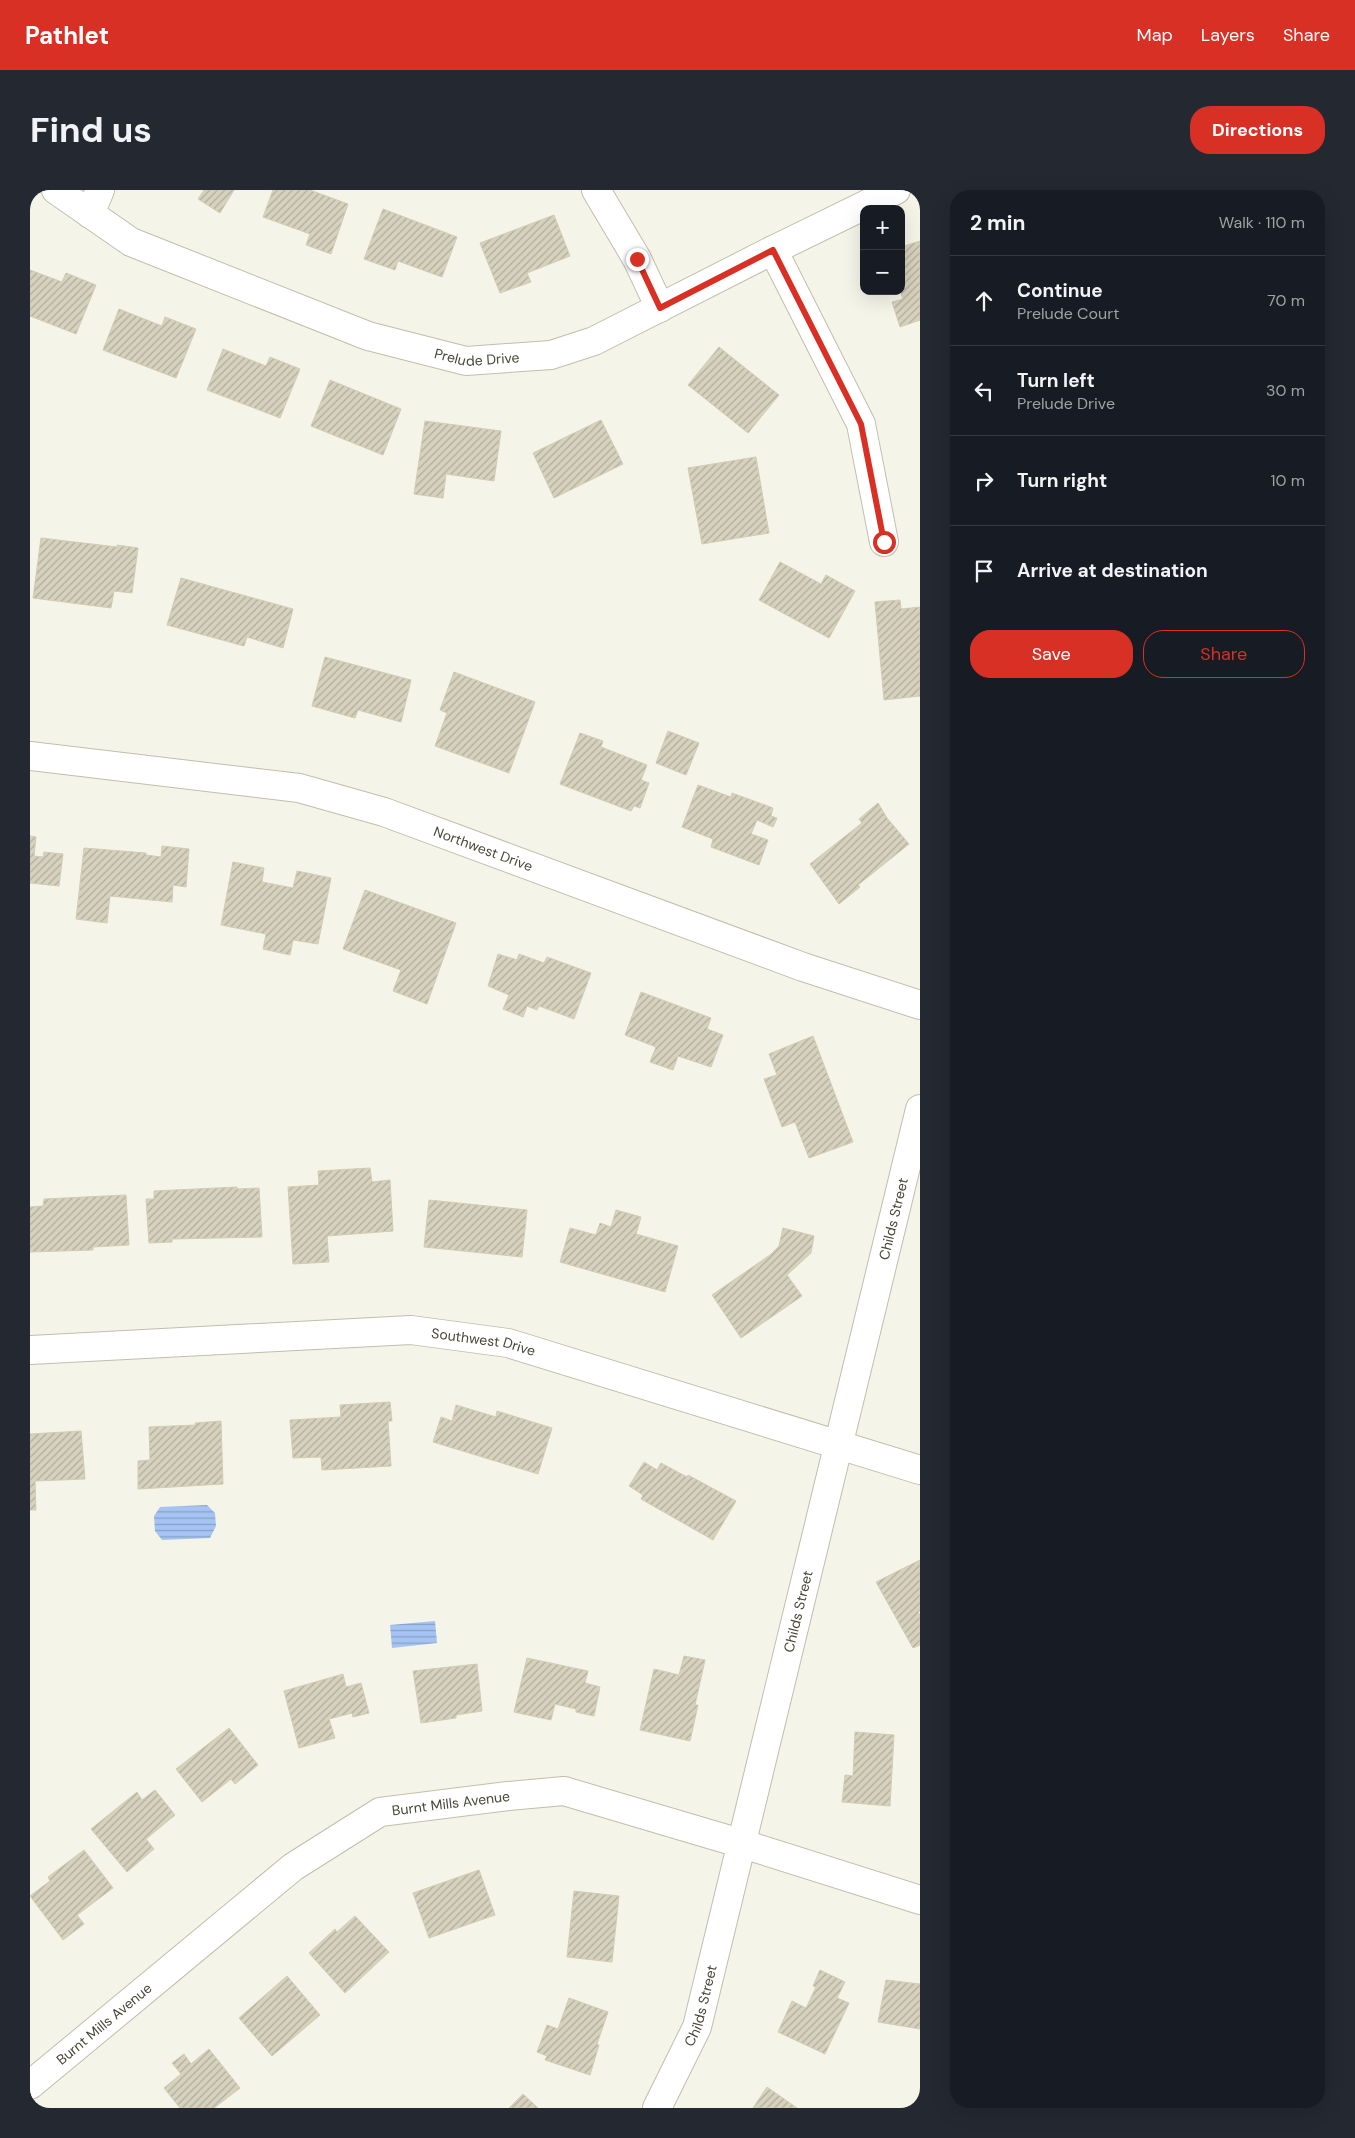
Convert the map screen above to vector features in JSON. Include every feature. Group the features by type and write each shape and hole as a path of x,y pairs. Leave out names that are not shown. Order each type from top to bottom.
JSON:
{"street":[{"name":"Prelude Drive","path":"56,190 95,202 131,242 368,336 466,361 551,355 594,342 773,250 896,190"},
{"path":"596,190 637,259 660,308"},
{"path":"773,250 861,424 884,542"},
{"name":"Northwest Drive","path":"30,756 299,788 384,812 803,967 920,1004"},
{"name":"Childs Street","path":"657,2108 697,2028 920,1109"},
{"name":"Southwest Drive","path":"30,1350 411,1330 508,1343 920,1470"},
{"name":"Burnt Mills Avenue","path":"30,2085 294,1867 380,1812 508,1796 564,1792 742,1844 920,1900"}],"water":[{"path":"207,1505 215,1513 216,1526 210,1538 162,1540 155,1531 154,1516 160,1507"},
{"path":"435,1621 437,1643 392,1648 390,1625"}],"building":[{"path":"204,190 234,190 220,213 198,199"},
{"path":"273,190 310,190 348,204 331,254 306,245 310,234 263,217"},
{"path":"383,209 457,237 442,277 398,261 395,270 364,259"},
{"path":"554,215 570,256 527,273 531,282 500,293 480,243"},
{"path":"920,241 920,320 900,327 892,302 903,299 902,295 905,295 905,246"},
{"path":"30,270 62,282 66,273 96,285 76,334 30,316"},
{"path":"119,309 162,326 165,317 196,329 176,378 103,350"},
{"path":"719,347 779,395 748,433 688,385"},
{"path":"223,349 266,366 270,357 300,369 280,418 207,390"},
{"path":"330,380 401,409 383,455 311,426"},
{"path":"601,420 623,464 554,498 533,453"},
{"path":"425,421 501,431 494,481 446,474 443,498 414,494"},
{"path":"756,457 769,533 702,544 688,468"},
{"path":"41,538 138,548 132,593 114,591 111,608 33,598"},
{"path":"780,562 821,584 826,575 855,591 829,638 759,600"},
{"path":"181,578 293,609 283,648 247,637 244,646 167,625"},
{"path":"900,600 901,609 920,607 920,696 884,700 875,602"},
{"path":"325,657 411,680 401,722 358,710 355,718 312,706"},
{"path":"454,672 535,702 509,773 435,746 447,713 440,710"},
{"path":"668,731 699,743 686,775 656,763"},
{"path":"580,733 603,741 601,747 647,765 641,780 649,783 640,808 634,806 631,811 560,784"},
{"path":"698,785 731,797 732,793 773,808 771,816 777,818 773,827 757,820 751,834 768,840 759,865 711,847 713,839 682,827"},
{"path":"878,803 887,818 909,844 858,885 860,887 839,904 810,864 862,823 859,819"},
{"path":"30,836 36,837 34,856 43,857 44,852 63,854 59,886 30,883"},
{"path":"162,846 189,849 186,887 173,885 172,902 110,896 107,923 76,919 84,848 146,853 146,855 161,857"},
{"path":"233,862 264,868 262,882 293,888 297,871 331,878 318,944 293,940 290,955 263,949 266,934 221,925"},
{"path":"365,890 456,923 427,1004 393,991 401,970 343,949"},
{"path":"498,954 517,960 519,954 544,963 547,957 591,973 574,1019 539,1006 537,1010 527,1006 523,1017 503,1009 509,995 488,986"},
{"path":"641,992 711,1018 707,1029 723,1035 711,1067 678,1056 673,1070 650,1062 656,1047 625,1035"},
{"path":"813,1036 853,1142 809,1158 795,1122 782,1127 764,1079 777,1075 769,1054"},
{"path":"370,1168 372,1182 390,1180 393,1231 327,1236 329,1262 293,1264 288,1187 319,1185 318,1171"},
{"path":"237,1187 237,1189 259,1188 262,1237 172,1239 172,1242 149,1243 146,1199 154,1199 154,1191"},
{"path":"126,1195 129,1245 93,1247 93,1250 30,1252 30,1207 43,1206 44,1199"},
{"path":"429,1200 527,1210 522,1257 424,1247"},
{"path":"616,1210 641,1217 636,1234 678,1246 665,1292 560,1262 570,1228 596,1235 600,1223 611,1227"},
{"path":"783,1228 814,1236 811,1253 787,1275 802,1296 741,1338 712,1295 770,1255 779,1246"},
{"path":"390,1402 392,1421 388,1421 391,1466 322,1470 321,1457 293,1458 290,1420 341,1417 340,1405"},
{"path":"456,1405 496,1417 497,1411 552,1428 538,1474 433,1442 441,1417 452,1421"},
{"path":"221,1421 223,1484 138,1489 138,1461 150,1460 149,1427 196,1425 195,1423"},
{"path":"81,1431 85,1479 35,1481 36,1510 30,1510 30,1434"},
{"path":"644,1462 657,1470 661,1463 736,1501 713,1540 641,1499 643,1495 629,1486"},
{"path":"920,1560 920,1611 918,1612 920,1615 920,1645 913,1648 876,1582"},
{"path":"684,1656 705,1660 695,1705 698,1705 690,1741 640,1730 654,1669 679,1675"},
{"path":"527,1658 588,1671 585,1683 600,1687 594,1716 555,1704 551,1720 514,1712"},
{"path":"477,1664 482,1711 456,1715 456,1718 421,1723 413,1671"},
{"path":"343,1674 346,1687 361,1683 369,1713 353,1717 352,1713 329,1719 335,1738 299,1748 284,1691"},
{"path":"229,1728 258,1765 235,1784 231,1779 202,1802 176,1769"},
{"path":"855,1732 894,1735 890,1806 842,1802 845,1775 853,1776"},
{"path":"155,1790 175,1815 146,1839 154,1849 127,1872 91,1829 137,1792 142,1800"},
{"path":"84,1850 113,1888 77,1915 84,1924 63,1940 30,1896 50,1881 48,1877"},
{"path":"479,1870 495,1915 429,1938 413,1893"},
{"path":"574,1891 619,1896 612,1962 567,1957"},
{"path":"355,1916 389,1952 345,1993 309,1953 335,1929 337,1932"},
{"path":"820,1970 845,1982 837,1998 849,2003 825,2054 778,2032 792,2001 806,2008 816,1987 813,1986"},
{"path":"287,1976 320,2015 272,2056 239,2018"},
{"path":"886,1980 920,1984 920,2029 878,2022"},
{"path":"569,1998 608,2012 597,2044 599,2045 590,2075 545,2060 547,2056 537,2052 547,2025 558,2029"},
{"path":"209,2049 240,2088 214,2108 180,2108 164,2088 181,2074 172,2063 184,2054 191,2064"},
{"path":"767,2087 797,2108 753,2108"},
{"path":"523,2094 538,2108 509,2108"}],"route":[{"path":"637,259 660,308 773,250 861,424 884,542"}]}
